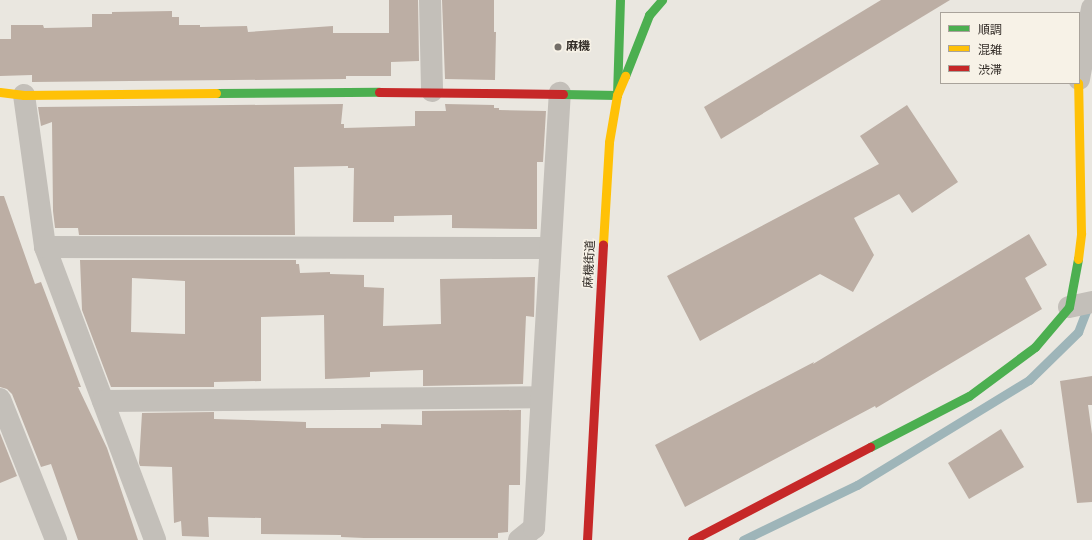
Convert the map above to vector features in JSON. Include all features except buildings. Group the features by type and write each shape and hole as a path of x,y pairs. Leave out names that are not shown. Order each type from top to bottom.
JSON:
{"street":[{"path":"430,0 432,91"},
{"path":"0,92 24,95 432,91 617,95 620,0"},
{"name":"麻機街道","path":"587,540 609,142 617,95 649,15 662,0"},
{"path":"1080,74 1092,8"},
{"path":"692,540 969,396 1035,347 1069,307 1076,273 1081,233 1078,84"},
{"path":"519,540 534,528 560,93"},
{"path":"24,95 45,247 155,540"},
{"path":"45,247 550,248"},
{"path":"1069,307 1092,302"},
{"path":"103,401 541,397"},
{"path":"0,399 56,540"}],"waterway":[{"path":"743,540 857,485 1029,380 1078,332 1089,304"}],"traffic: fast":[{"path":"563,94 617,95 620,0"},
{"path":"625,76 649,15 662,0"},
{"path":"216,93 379,92"},
{"path":"870,447 969,396 1035,347 1069,307 1078,259"}],"traffic: slow":[{"path":"603,244 609,142 617,95 625,76"},
{"path":"1078,84 1081,233 1078,259"},
{"path":"0,92 24,95 216,93"}],"traffic: jam":[{"path":"379,92 563,94"},
{"path":"587,540 603,244"},
{"path":"692,540 870,447"}],"place":[{"name":"麻機","path":"558,47"}]}
